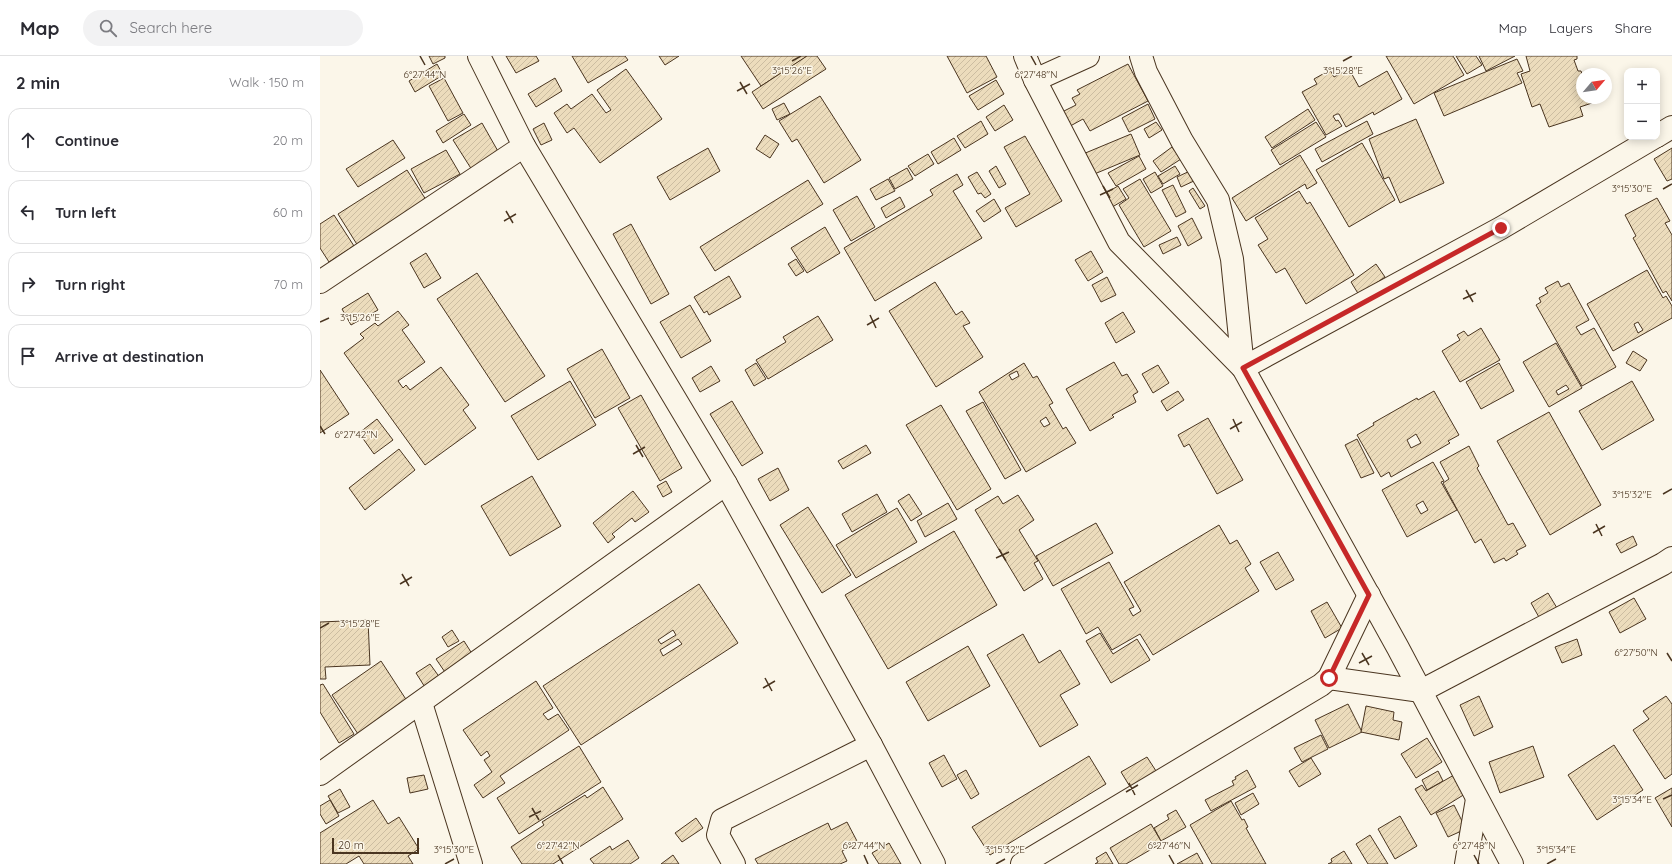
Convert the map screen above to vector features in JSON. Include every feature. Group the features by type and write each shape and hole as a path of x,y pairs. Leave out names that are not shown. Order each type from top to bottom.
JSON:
{"street":[{"path":"479,56 524,146 726,484 871,746 934,864"},
{"path":"1025,56 1035,80 1119,242 1243,368 1369,595 1512,864"},
{"path":"1035,80 1088,56"},
{"path":"1141,56 1146,72 1182,140 1218,200 1232,259 1243,368"},
{"path":"1660,134 1672,127"},
{"path":"1243,368 1501,228 1649,140"},
{"path":"320,282 524,146"},
{"path":"320,774 421,704 726,484"},
{"path":"1329,678 1421,691 1672,558"},
{"path":"1022,864 1315,689 1329,678 1369,595"},
{"path":"421,704 471,864"},
{"path":"734,864 718,835 722,820 871,746"},
{"path":"1466,864 1477,799"}],"building":[{"path":"429,56 445,56 445,58 433,64"},
{"path":"506,56 536,56 539,61 516,73"},
{"path":"572,56 625,56 628,60 588,83"},
{"path":"659,56 679,56 665,65"},
{"path":"741,56 806,56 806,57 761,86"},
{"path":"807,56 817,56 826,69 763,109 752,92"},
{"path":"947,56 986,56 997,77 967,93"},
{"path":"1386,56 1453,56 1464,75 1414,104"},
{"path":"1456,56 1476,56 1482,65 1467,74"},
{"path":"1479,56 1515,56 1486,71"},
{"path":"1526,56 1577,56 1577,59 1574,60 1577,68 1576,104 1589,104 1580,107 1583,116 1549,127 1540,104 1532,107 1521,74 1530,71"},
{"path":"1517,59 1523,71 1517,73 1522,83 1444,116 1434,93"},
{"path":"437,64 443,75 415,92 409,81"},
{"path":"1128,64 1148,101 1090,131 1083,119 1063,130 1056,115 1076,105 1072,98 1080,94 1077,90"},
{"path":"626,69 662,119 600,163 574,128 567,133 554,113 567,104 571,109 592,94 606,113 611,110 597,90"},
{"path":"1349,69 1359,87 1387,71 1402,99 1374,115 1373,112 1346,127 1339,114 1337,114 1333,116 1342,126 1326,135 1302,92 1317,84 1314,79 1330,70 1334,77"},
{"path":"444,78 463,113 448,121 429,86"},
{"path":"555,78 562,91 536,107 528,94"},
{"path":"996,80 1004,94 978,110 969,96"},
{"path":"820,96 861,160 824,183 797,139 792,142 779,121"},
{"path":"784,103 790,114 777,120 772,109"},
{"path":"1148,104 1155,119 1129,132 1122,118"},
{"path":"1004,105 1013,120 995,131 986,117"},
{"path":"1308,109 1315,120 1272,148 1265,137"},
{"path":"464,114 471,125 443,143 436,131"},
{"path":"1416,119 1444,183 1400,203 1389,177 1384,179 1369,139"},
{"path":"981,121 988,134 965,148 957,136"},
{"path":"1367,121 1373,134 1322,162 1315,149"},
{"path":"1156,122 1162,130 1149,138 1144,129"},
{"path":"1316,122 1326,137 1280,165 1271,150"},
{"path":"482,123 499,153 472,170 453,140"},
{"path":"544,123 552,140 541,145 533,129"},
{"path":"1131,134 1140,155 1092,175 1083,154"},
{"path":"765,135 779,144 770,158 756,149"},
{"path":"1025,136 1062,201 1016,227 1005,208 1030,194 1004,147"},
{"path":"954,138 961,150 938,164 931,152"},
{"path":"393,140 405,158 358,187 346,169"},
{"path":"1362,143 1395,200 1349,227 1316,170"},
{"path":"1172,147 1181,159 1161,172 1153,161"},
{"path":"708,148 720,171 670,200 657,177"},
{"path":"1672,148 1672,179 1667,181 1654,159"},
{"path":"446,150 460,174 424,193 411,169"},
{"path":"928,154 934,164 915,176 908,166"},
{"path":"1300,155 1317,183 1307,189 1305,184 1246,221 1232,198"},
{"path":"1139,156 1146,169 1116,186 1108,173"},
{"path":"996,166 1006,184 999,188 989,171"},
{"path":"1175,166 1180,174 1163,184 1158,176"},
{"path":"907,168 913,179 895,189 889,178"},
{"path":"407,170 428,203 358,246 338,214"},
{"path":"1192,170 1196,180 1181,187 1177,177"},
{"path":"977,172 991,194 985,198 981,193 978,194 968,177"},
{"path":"1155,172 1163,186 1151,193 1143,179"},
{"path":"957,174 963,185 953,191 982,238 875,301 844,248 933,195 930,190"},
{"path":"888,179 895,191 876,200 870,189"},
{"path":"1140,179 1171,231 1144,247 1119,205 1129,198 1123,189"},
{"path":"808,180 823,204 715,271 700,247"},
{"path":"1173,185 1186,212 1176,217 1162,190"},
{"path":"1118,186 1126,199 1107,210 1099,197"},
{"path":"1193,188 1205,206 1200,209 1189,191"},
{"path":"1299,191 1307,204 1310,202 1354,275 1306,304 1285,268 1276,273 1258,245 1268,239 1255,218"},
{"path":"857,196 875,227 851,241 833,210"},
{"path":"900,197 905,207 886,218 881,208"},
{"path":"1657,198 1670,221 1665,223 1672,235 1672,301 1666,291 1663,293 1633,238 1636,236 1625,215"},
{"path":"994,199 1001,211 984,222 976,211"},
{"path":"334,215 354,246 329,262 320,248 320,224"},
{"path":"1192,218 1202,238 1188,246 1178,226"},
{"path":"631,224 669,294 651,304 613,234"},
{"path":"825,227 840,253 807,273 791,248"},
{"path":"1177,237 1181,245 1163,254 1159,245"},
{"path":"1091,251 1103,272 1088,281 1075,260"},
{"path":"426,253 441,278 424,288 410,263"},
{"path":"796,259 804,271 796,276 788,264"},
{"path":"1376,264 1385,277 1359,295 1351,282"},
{"path":"1647,270 1663,298 1666,296 1672,306 1672,318 1613,351 1587,304","holes":["1638,322 1643,330 1638,333 1634,324"]},
{"path":"477,273 545,376 505,402 437,299"},
{"path":"729,276 741,297 709,315 707,311 704,313 694,297"},
{"path":"1107,277 1116,295 1101,302 1092,285"},
{"path":"1558,281 1561,287 1569,283 1589,320 1576,327 1581,335 1594,328 1616,367 1582,386 1536,305 1541,302 1539,298 1548,293 1545,288"},
{"path":"935,282 956,315 962,311 970,323 963,326 983,357 936,387 889,311"},
{"path":"368,293 378,310 351,325 342,309"},
{"path":"690,305 711,341 681,358 660,322"},
{"path":"398,311 409,325 402,330 425,362 398,381 403,388 406,385 410,390 441,367 469,405 463,410 476,428 425,465 344,353 364,338 360,334 375,323 378,326"},
{"path":"1123,312 1135,332 1116,343 1105,323"},
{"path":"818,316 833,340 768,379 756,360 786,342 783,337"},
{"path":"1481,328 1500,360 1460,382 1442,351 1460,340 1457,335 1464,331 1468,336"},
{"path":"1556,343 1582,388 1549,407 1523,362","holes":["1566,385 1569,389 1558,395 1556,391"]},
{"path":"602,349 630,398 595,418 567,369"},
{"path":"1633,351 1647,360 1640,371 1626,363"},
{"path":"1114,362 1122,376 1127,374 1138,392 1133,395 1136,402 1112,415 1114,417 1090,431 1066,389"},
{"path":"756,363 766,379 754,386 745,370"},
{"path":"1024,363 1033,378 1037,376 1053,403 1049,405 1063,429 1066,427 1076,443 1026,472 979,392","holes":["1017,371 1019,376 1012,380 1009,375","1046,417 1050,424 1044,427 1040,421"]},
{"path":"1499,363 1514,391 1481,409 1466,382"},
{"path":"1158,365 1169,383 1153,393 1142,374"},
{"path":"711,366 720,381 700,392 692,378"},
{"path":"320,370 349,414 320,433"},
{"path":"570,381 596,425 538,460 511,416"},
{"path":"1632,381 1654,420 1602,450 1579,411"},
{"path":"1178,391 1184,400 1167,411 1161,401"},
{"path":"1434,391 1459,435 1448,441 1450,443 1391,477 1389,472 1381,477 1357,435 1374,425 1373,423 1417,398 1418,400","holes":["1416,434 1421,443 1411,448 1407,440"]},
{"path":"641,395 682,468 660,481 618,408"},
{"path":"732,401 763,453 742,466 710,414"},
{"path":"983,402 1021,470 1005,479 966,411"},
{"path":"941,405 991,489 957,510 906,425"},
{"path":"1549,412 1601,505 1550,535 1497,441"},
{"path":"1208,418 1243,480 1217,494 1189,444 1184,447 1178,435"},
{"path":"377,419 393,440 374,454 359,433"},
{"path":"1357,439 1374,473 1361,478 1345,445"},
{"path":"866,445 871,453 843,469 838,461"},
{"path":"1469,446 1479,466 1477,468 1508,525 1513,523 1526,546 1516,551 1518,554 1506,561 1504,558 1494,563 1481,539 1475,543 1443,483 1449,479 1440,462"},
{"path":"399,449 415,470 365,510 349,488"},
{"path":"1433,462 1444,481 1441,482 1457,510 1407,537 1382,490","holes":["1423,501 1428,510 1421,514 1416,505"]},
{"path":"778,468 789,490 770,501 758,479"},
{"path":"532,476 561,526 510,556 481,506"},
{"path":"666,481 672,492 663,497 657,486"},
{"path":"633,491 649,512 635,522 632,518 612,534 615,537 608,543 593,523"},
{"path":"877,494 887,512 852,532 842,514"},
{"path":"909,494 922,514 911,521 898,501"},
{"path":"1018,495 1034,520 1019,530 1038,561 1034,563 1043,579 1024,591 975,510 998,496 1003,504"},
{"path":"948,503 957,519 925,537 917,521"},
{"path":"808,507 851,575 822,593 780,525"},
{"path":"897,508 917,542 856,578 836,545"},
{"path":"1096,523 1113,553 1053,586 1036,556"},
{"path":"1219,525 1230,544 1237,540 1251,564 1245,568 1259,591 1153,655 1140,634 1112,650 1098,627 1086,634 1061,589 1109,562 1134,607 1129,609 1133,616 1141,611 1124,582"},
{"path":"954,531 997,605 888,669 845,595"},
{"path":"1633,536 1637,545 1621,553 1616,544"},
{"path":"1278,552 1294,580 1276,590 1260,562"},
{"path":"699,584 738,643 581,745 543,686","holes":["673,630 676,635 661,644 658,640","678,639 682,644 663,656 660,650"]},
{"path":"1548,593 1557,608 1540,619 1531,603"},
{"path":"1634,598 1646,619 1620,633 1609,612"},
{"path":"1327,602 1342,628 1325,638 1311,611"},
{"path":"368,620 370,665 325,667 326,679 320,679 320,622"},
{"path":"452,630 459,641 448,647 442,637"},
{"path":"1100,633 1113,654 1137,639 1150,660 1111,683 1086,641"},
{"path":"1023,634 1039,663 1060,650 1080,684 1060,695 1078,725 1040,747 987,655"},
{"path":"1577,639 1582,655 1562,663 1555,647"},
{"path":"464,641 476,660 449,678 436,659"},
{"path":"968,646 990,686 928,721 906,682"},
{"path":"381,661 409,704 360,737 332,695"},
{"path":"430,664 443,682 428,692 416,673"},
{"path":"536,681 553,708 543,714 548,720 558,714 569,730 500,776 505,783 483,798 474,785 492,772 484,760 490,756 487,751 481,756 463,730"},
{"path":"323,684 354,734 339,743 320,712 320,685"},
{"path":"1479,696 1493,727 1474,736 1460,705"},
{"path":"1666,696 1672,704 1672,774 1665,779 1633,730 1649,719 1643,711"},
{"path":"1348,704 1362,732 1329,748 1315,720"},
{"path":"1366,706 1394,712 1393,720 1402,722 1399,740 1361,732"},
{"path":"1321,735 1328,749 1302,762 1294,748"},
{"path":"1427,738 1442,762 1416,778 1401,754"},
{"path":"1614,745 1643,790 1597,820 1568,775"},
{"path":"579,746 601,782 519,834 497,798"},
{"path":"1533,746 1544,777 1500,793 1489,762"},
{"path":"944,755 957,779 942,787 929,763"},
{"path":"1089,756 1106,784 990,855 972,827"},
{"path":"1147,757 1158,774 1132,790 1121,772"},
{"path":"1311,758 1321,774 1299,787 1289,771"},
{"path":"966,770 979,794 971,799 957,775"},
{"path":"1247,770 1256,787 1211,811 1205,800 1234,785 1232,781 1236,779 1235,777"},
{"path":"1438,771 1443,781 1427,790 1422,780"},
{"path":"424,775 428,789 410,793 407,778"},
{"path":"1454,775 1465,794 1431,815 1415,789 1422,785 1426,791"},
{"path":"603,787 623,819 553,864 522,864 511,847 544,825 542,822 585,795 587,798"},
{"path":"1672,788 1672,827 1655,798"},
{"path":"340,789 350,807 338,813 328,796"},
{"path":"1253,793 1259,804 1241,815 1235,803"},
{"path":"330,800 339,816 326,824 320,814 320,806"},
{"path":"373,800 388,824 399,817 419,849 408,856 413,864 364,864 359,856 346,864 320,864 320,833"},
{"path":"1231,801 1242,820 1244,819 1248,827 1246,828 1266,864 1212,864 1190,825"},
{"path":"1454,805 1466,829 1448,837 1436,813"},
{"path":"1176,810 1186,827 1161,841 1154,828 1169,819 1167,815"},
{"path":"1400,816 1417,846 1395,859 1378,829"},
{"path":"696,818 703,828 682,842 675,833"},
{"path":"847,822 858,843 842,851 847,861 840,864 758,864 755,859 828,823 831,830"},
{"path":"1151,824 1162,843 1126,864 1119,864 1110,848"},
{"path":"1370,835 1388,864 1368,864 1356,844"},
{"path":"628,840 639,858 630,864 594,864 590,859 610,846 612,850"},
{"path":"889,843 901,864 879,864 872,853"},
{"path":"1344,851 1352,864 1328,864 1332,862 1331,859"},
{"path":"1106,852 1113,864 1095,864 1098,862 1096,858"},
{"path":"1197,853 1203,864 1177,864"},
{"path":"673,855 679,864 661,864"}],"route":[{"path":"1329,678 1369,595 1243,368 1501,228"}]}
